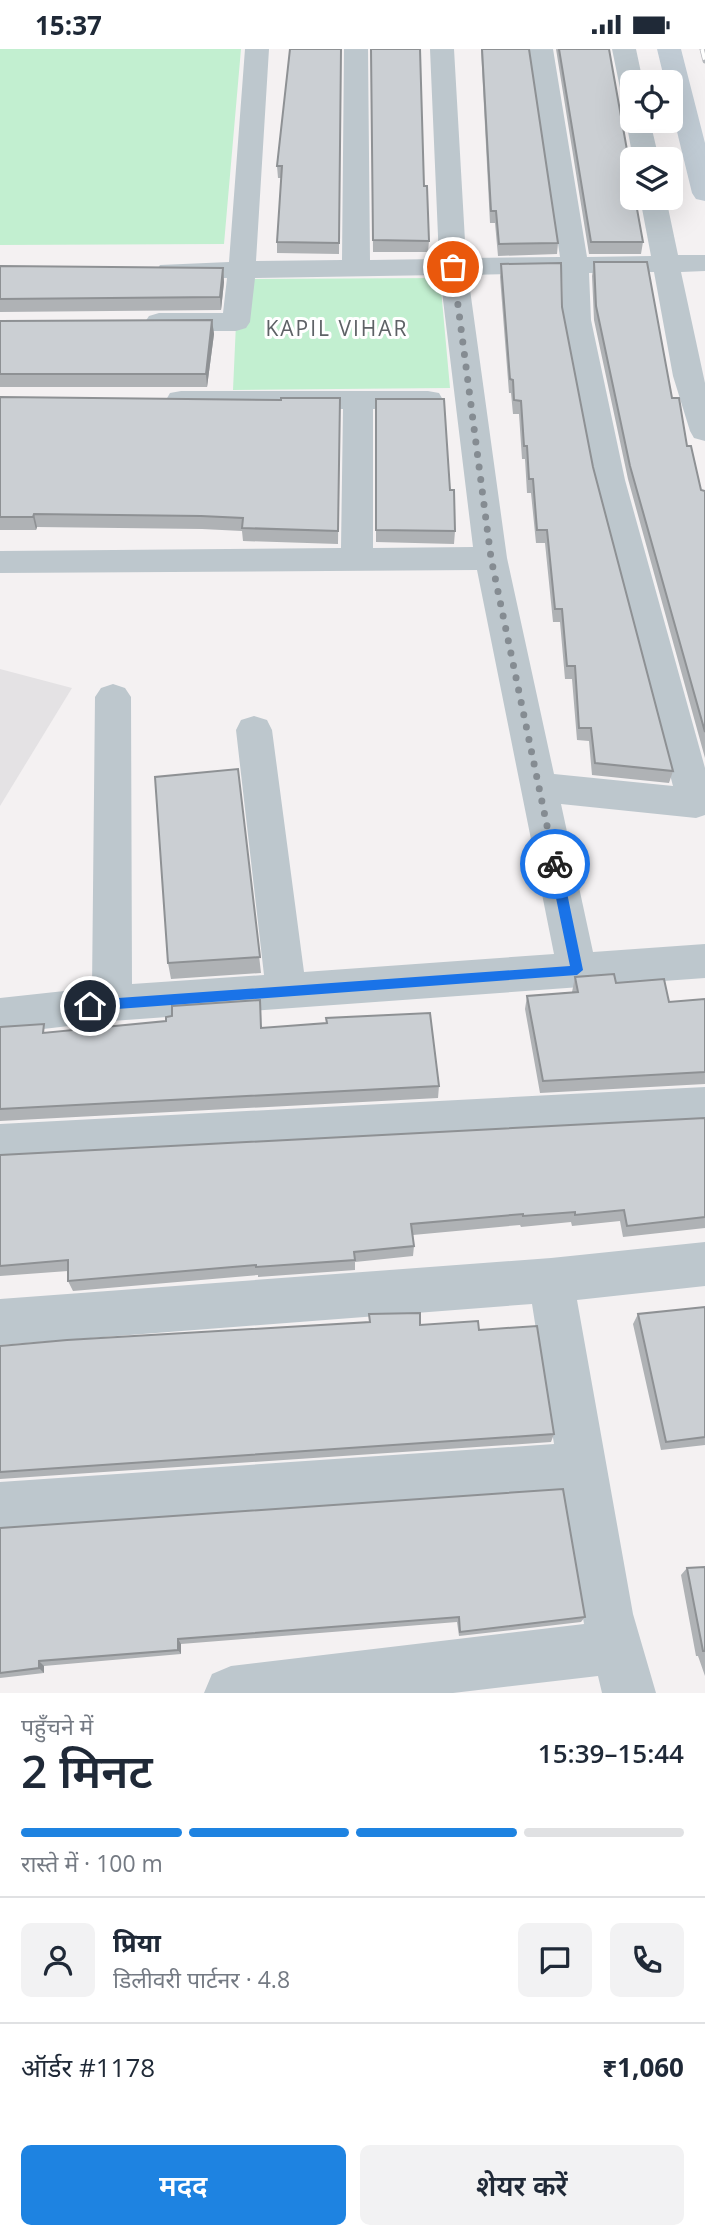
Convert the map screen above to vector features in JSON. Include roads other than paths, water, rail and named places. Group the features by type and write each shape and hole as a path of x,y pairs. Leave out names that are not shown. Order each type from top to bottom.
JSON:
{"main road":[{"path":"669,49 705,193"}],"street":[{"path":"139,323 236,322 257,49"},
{"path":"356,49 356,269"},
{"path":"442,49 453,267 491,558 577,970"},
{"path":"539,787 696,803 609,480 577,320 575,265 541,49"},
{"path":"624,49 628,70"},
{"path":"655,210 688,376 705,431"},
{"path":"141,270 242,271 705,263"},
{"path":"152,400 470,400"},
{"path":"357,559 358,400"},
{"path":"0,562 491,558"},
{"path":"112,1003 113,697"},
{"path":"254,730 286,991"},
{"path":"0,1016 112,1003 705,961"},
{"path":"0,1144 705,1107"},
{"path":"0,1322 551,1280 705,1264"},
{"path":"230,1693 623,1670 607,1614 551,1280"},
{"path":"0,1507 582,1467"}],"railway":[{"path":"702,49 705,61"}],"district":[{"name":"KAPIL VIHAR","path":"337,328"}]}
